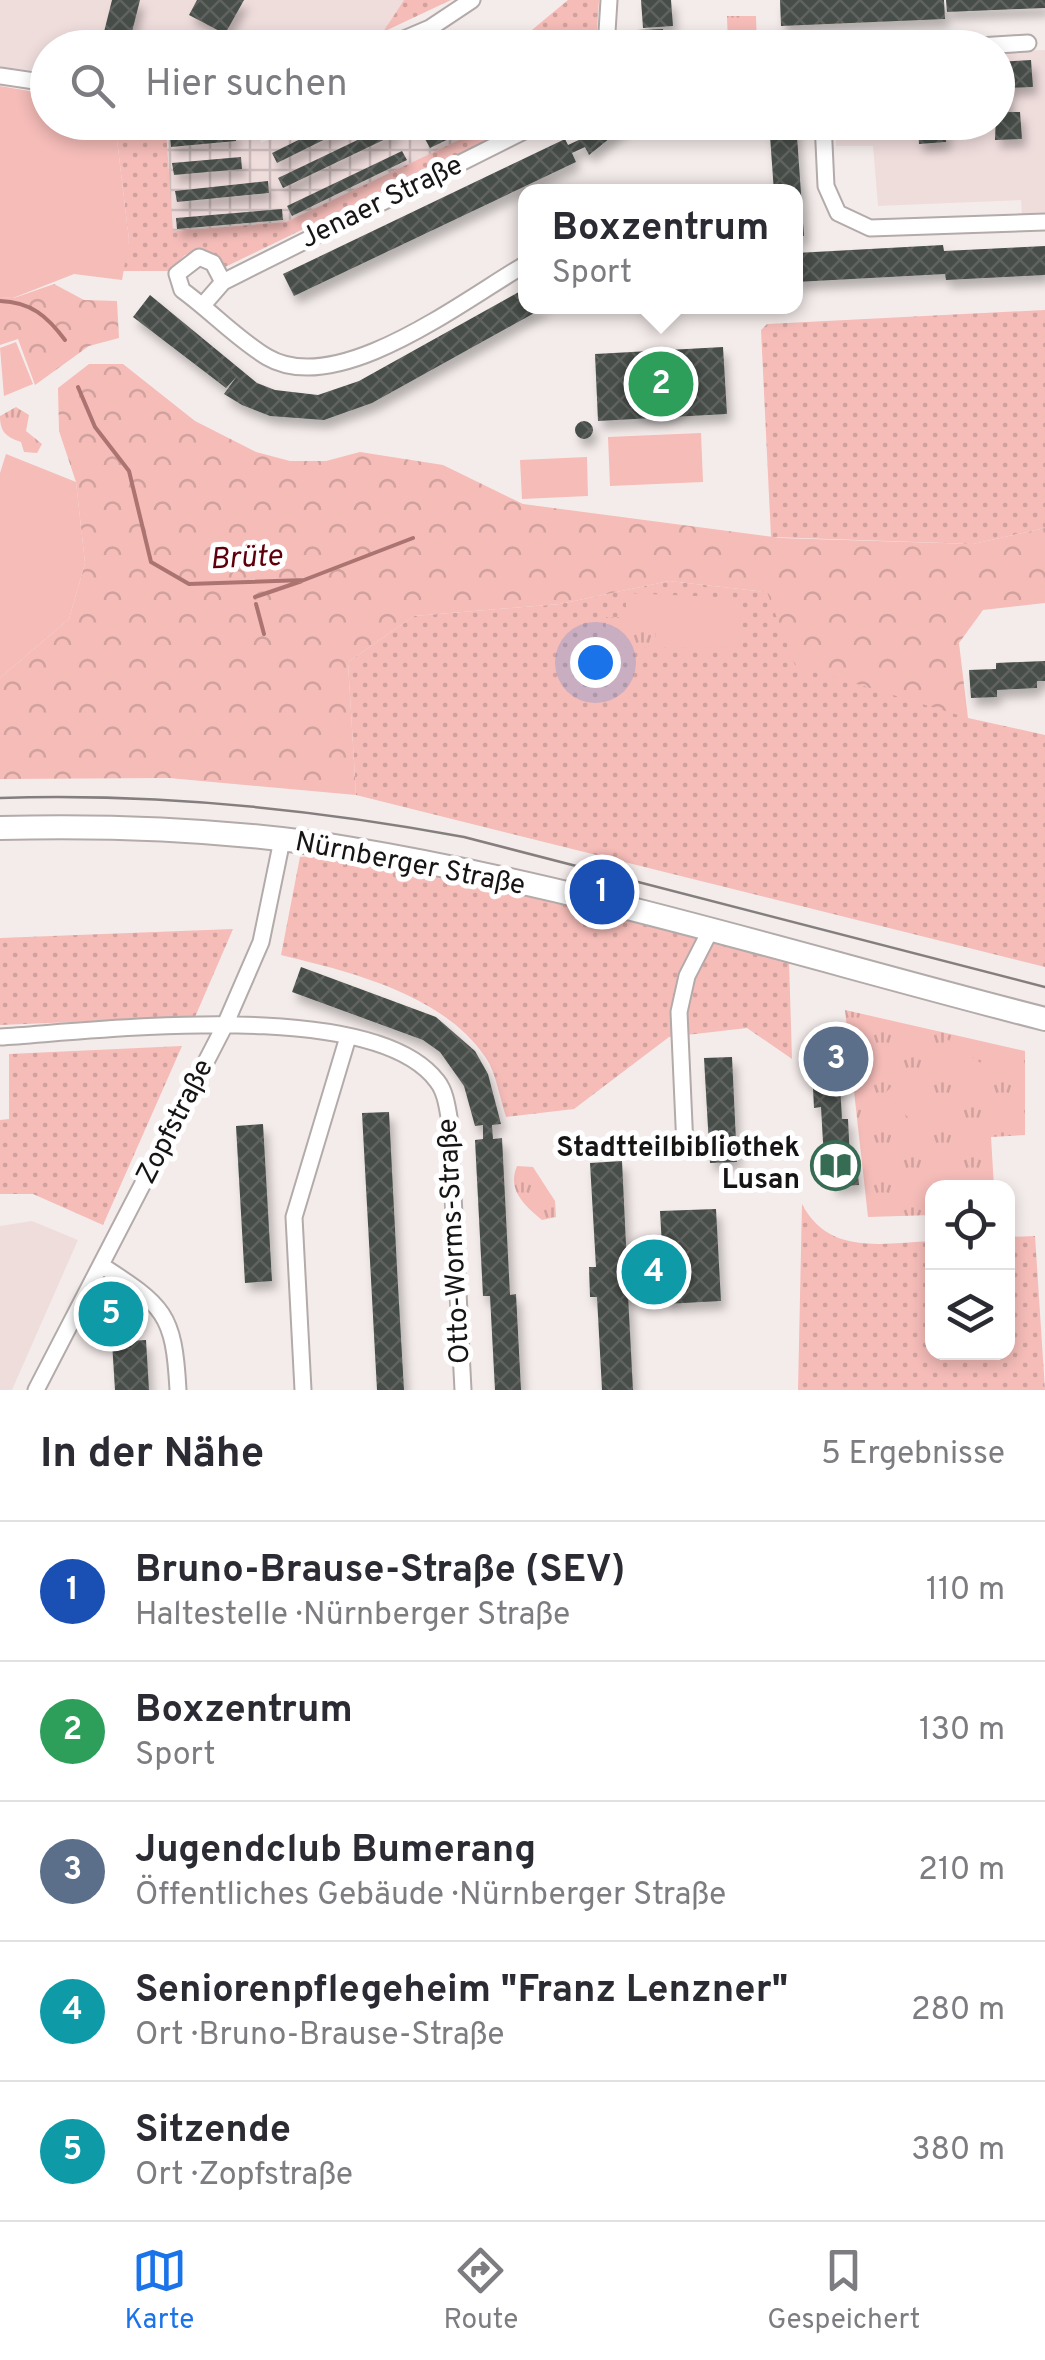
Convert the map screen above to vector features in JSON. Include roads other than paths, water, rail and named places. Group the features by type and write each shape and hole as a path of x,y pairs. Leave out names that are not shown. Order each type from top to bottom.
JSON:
{"street":[{"path":"425,30 472,0"},
{"path":"607,30 609,0"},
{"path":"1015,44 1028,43"},
{"path":"0,76 30,80"},
{"name":"Jenaer Straße","path":"203,305 223,282 506,140"},
{"path":"824,140 826,186 838,214 870,228 1045,222"},
{"path":"223,282 213,263 199,257 182,266 177,274 182,290 269,358 302,367 336,366 370,354 518,269"},
{"name":"Nürnberger Straße","path":"0,828 174,830 282,840 449,868 1045,1019"},
{"name":"Zopfstraße","path":"36,1390 225,1026 262,942 282,840"},
{"path":"685,1148 679,1012 687,976 710,932"},
{"name":"Otto-Worms-Straße","path":"0,1037 277,1024 348,1036 425,1068 440,1084 447,1104 463,1390"},
{"path":"303,1390 294,1217 348,1036"},
{"path":"101,1265 151,1297 168,1321 178,1390"}],"waterway":[{"name":"Brüte","path":"0,301 21,304 37,312 65,340"},
{"name":"Brüte","path":"78,387 95,427 129,471 151,562 189,584 304,580 413,538"},
{"path":"255,597 302,581"},
{"path":"256,604 264,634"}],"tram line":[{"path":"0,798 175,800 348,818 464,837 1045,987"}],"place":[{"name":"Boxzentrum","path":"661,384"},
{"name":"Bruno-Brause-Straße (SEV)","path":"602,892"},
{"name":"Jugendclub Bumerang","path":"836,1059"},
{"name":"Stadtteilbibliothek Lusan","path":"835,1165"},
{"name":"Seniorenpflegeheim \"Franz Lenzner\"","path":"654,1272"},
{"name":"Sitzende","path":"111,1314"}]}
